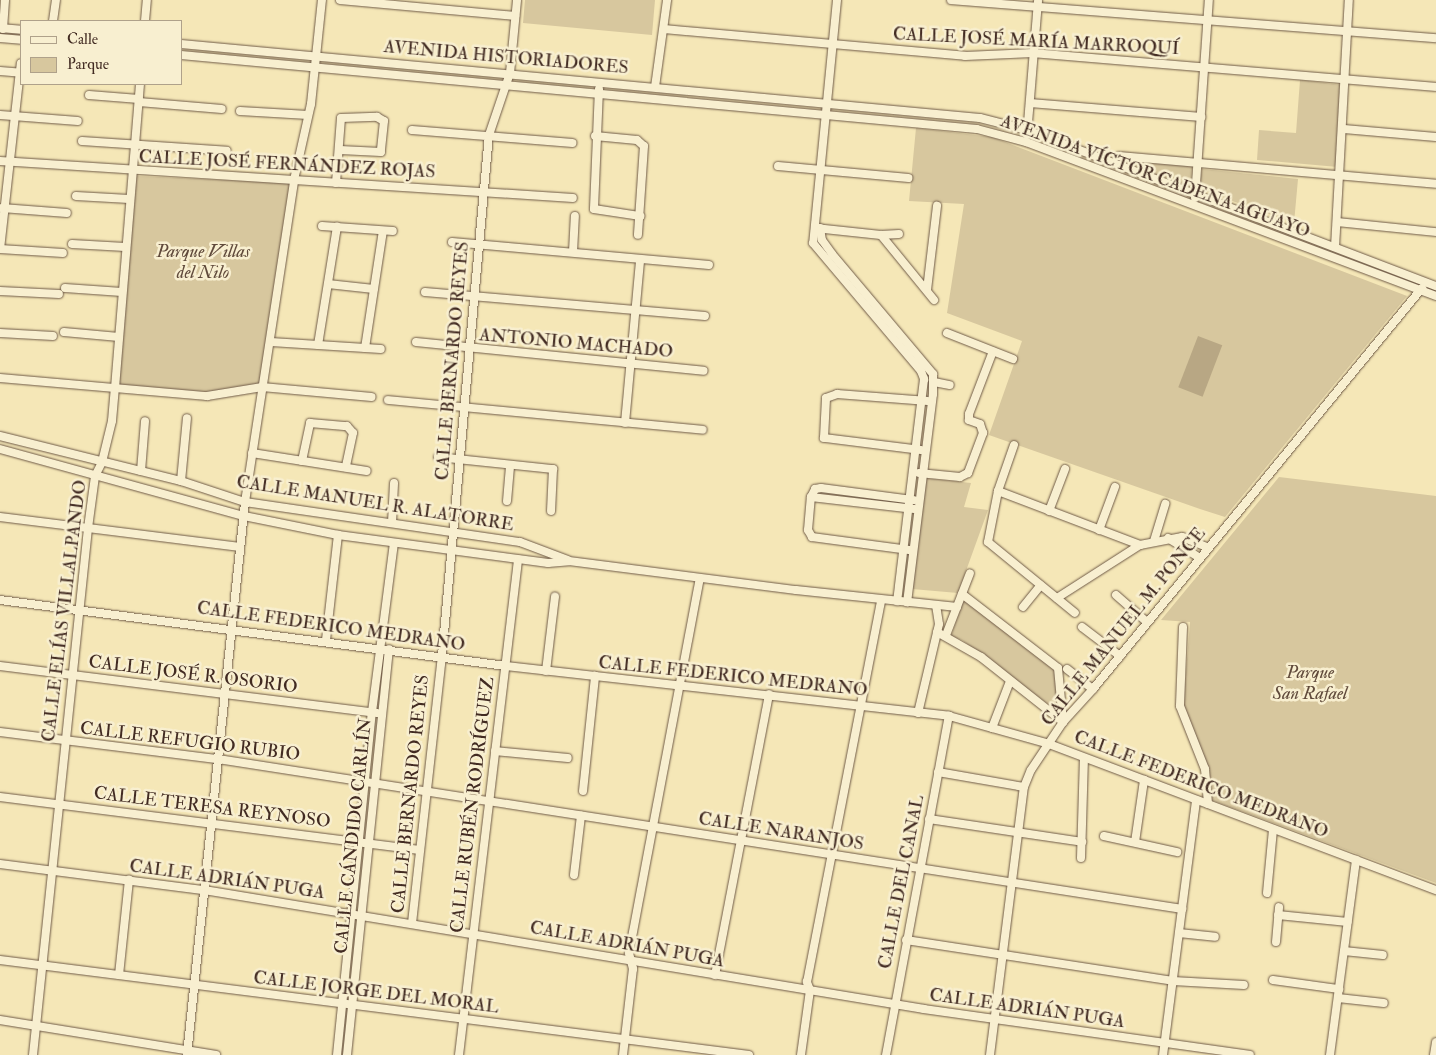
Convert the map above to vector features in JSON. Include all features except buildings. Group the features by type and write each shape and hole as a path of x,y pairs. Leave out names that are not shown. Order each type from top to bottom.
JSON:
{"street":[{"path":"6,0 2,28 20,30"},
{"path":"53,20 56,0"},
{"path":"145,20 147,0"},
{"path":"187,1053 244,502 271,342 294,180 308,115 322,0"},
{"path":"340,0 515,16"},
{"path":"510,73 517,0"},
{"path":"655,87 667,0"},
{"path":"837,0 817,226 813,243 921,371 924,379 916,450 919,501 907,602"},
{"path":"951,0 1037,3 1436,38"},
{"path":"1195,206 1209,0"},
{"path":"1335,247 1344,130 1349,0"},
{"path":"1026,142 1037,3"},
{"name":"CALLE JOSÉ MARÍA MARROQUÍ","path":"664,29 965,56 1033,54 1436,87"},
{"path":"0,38 20,40"},
{"name":"AVENIDA HISTORIADORES","path":"182,44 828,103"},
{"name":"AVENIDA HISTORIADORES","path":"182,55 827,112"},
{"path":"0,71 20,73"},
{"name":"CALLE BERNARDO REYES","path":"412,923 442,656 488,135 504,84 510,73"},
{"path":"20,80 10,162 2,208 0,249 63,253"},
{"path":"600,82 595,136 594,209 640,216"},
{"name":"CALLE ELÍAS VILLALPANDO","path":"33,1055 88,528 95,476 102,462 116,388 125,247 140,85"},
{"path":"89,96 222,109"},
{"path":"1030,102 1201,116"},
{"name":"AVENIDA VÍCTOR CADENA AGUAYO","path":"828,103 980,118 1027,130 1436,286"},
{"path":"240,111 308,115"},
{"name":"AVENIDA VÍCTOR CADENA AGUAYO","path":"827,112 977,129 1026,142 1436,296"},
{"path":"0,115 78,121"},
{"path":"336,183 343,116 378,116 384,121 381,152 340,150"},
{"path":"412,130 572,143"},
{"path":"1344,130 1436,137"},
{"path":"595,136 642,143 638,235"},
{"path":"82,141 227,151"},
{"path":"1119,156 1436,184"},
{"name":"CALLE JOSÉ FERNÁNDEZ ROJAS","path":"0,161 131,172 484,191 573,198"},
{"path":"778,166 908,178"},
{"path":"76,196 129,199"},
{"path":"927,290 937,206"},
{"path":"2,208 67,213"},
{"path":"573,252 575,216"},
{"path":"1337,222 1436,232"},
{"path":"322,226 393,231"},
{"path":"817,226 881,235 899,234"},
{"path":"817,226 821,239 832,254 925,363 934,382 925,450 910,500 898,601"},
{"path":"318,345 336,227"},
{"path":"365,348 383,231"},
{"path":"881,235 934,300"},
{"path":"452,242 709,265"},
{"path":"72,244 125,247"},
{"path":"825,259 832,254"},
{"path":"625,423 640,260"},
{"name":"CALLE MANUEL M. PONCE","path":"990,1055 1024,787 1031,770 1063,722 1093,689 1207,547 1420,291 1424,282"},
{"path":"328,284 374,289"},
{"path":"65,288 122,292"},
{"path":"0,291 58,294"},
{"path":"425,292 705,316"},
{"path":"64,332 119,338"},
{"path":"0,333 53,336"},
{"path":"947,333 1013,359"},
{"path":"271,342 381,349"},
{"name":"ANTONIO MACHADO","path":"416,342 470,349 704,371"},
{"path":"918,473 960,477 968,473 983,433 980,424 970,420 969,414 993,351"},
{"path":"0,378 213,396 262,387 372,397"},
{"path":"934,382 950,385"},
{"path":"925,450 824,438 826,398 837,394 932,401"},
{"path":"388,400 703,430"},
{"path":"181,481 187,418"},
{"path":"141,471 145,421"},
{"path":"302,460 310,423 351,429 353,433 346,467"},
{"name":"CALLE MANUEL R. ALATORRE","path":"0,436 181,481 244,502 520,542 569,560 700,579 957,607"},
{"path":"1014,445 998,491 989,544 1075,613"},
{"name":"CALLE MANUEL R. ALATORRE","path":"0,450 244,516 338,535 548,563 569,560"},
{"path":"252,453 367,471"},
{"path":"438,457 555,470 551,511"},
{"path":"507,501 510,465"},
{"path":"1049,511 1065,468"},
{"path":"392,523 394,483"},
{"path":"1099,530 1115,487"},
{"path":"913,551 812,537 808,533 811,497 815,489 821,488 919,501"},
{"path":"998,491 1140,545"},
{"path":"811,497 918,510"},
{"path":"1154,541 1165,504"},
{"path":"0,517 240,547"},
{"path":"326,640 338,535"},
{"path":"1057,598 1140,545 1168,538 1189,538 1207,547"},
{"path":"1168,538 1199,557"},
{"name":"CALLE CÁNDIDO CARLÍN","path":"347,1055 362,915 365,843 371,783 382,714 385,649 394,543"},
{"name":"CALLE RUBÉN RODRÍGUEZ","path":"459,1055 518,559"},
{"path":"946,634 970,573"},
{"path":"623,1055 631,961 629,953 700,579"},
{"path":"1023,608 1041,585"},
{"path":"962,594 1058,668 1063,722"},
{"path":"1116,595 1147,622"},
{"path":"546,671 556,597"},
{"name":"CALLE FEDERICO MEDRANO","path":"0,600 326,640 546,671 681,684 949,716 1049,744 1436,890"},
{"path":"801,1055 810,990 807,982 859,705 881,600"},
{"path":"918,713 937,632 939,618 936,605"},
{"path":"1082,627 1120,656"},
{"path":"1183,627 1180,706 1205,770 1208,804"},
{"path":"937,632 946,634 1063,722"},
{"name":"CALLE CÁNDIDO CARLÍN","path":"371,783 372,712 385,649"},
{"name":"CALLE JOSÉ R. OSORIO","path":"0,666 382,714"},
{"path":"1067,669 1093,689"},
{"path":"582,790 595,676"},
{"path":"992,728 1010,681"},
{"path":"715,975 769,694"},
{"name":"CALLE DEL CANAL","path":"886,1055 949,716"},
{"name":"CALLE REFUGIO RUBIO","path":"0,732 218,759 371,783"},
{"path":"495,751 568,758"},
{"path":"1081,858 1084,758"},
{"path":"938,772 1024,787"},
{"path":"1135,842 1144,780"},
{"name":"CALLE NARANJOS","path":"371,783 1182,909"},
{"name":"CALLE TERESA REYNOSO","path":"0,797 420,850"},
{"path":"1163,1055 1196,800"},
{"path":"574,875 581,815"},
{"path":"929,819 1082,842"},
{"path":"1267,893 1273,829"},
{"path":"1104,836 1177,852"},
{"name":"CALLE CÁNDIDO CARLÍN","path":"337,1055 353,914 365,843"},
{"path":"1330,1055 1356,860"},
{"name":"CALLE ADRIÁN PUGA","path":"0,864 204,890 412,923 894,1005 1250,1055"},
{"path":"119,975 128,880"},
{"path":"1276,942 1278,911 1348,922"},
{"path":"1179,933 1215,937"},
{"path":"906,940 1173,981 1244,985"},
{"path":"1344,951 1383,955"},
{"name":"CALLE JORGE DEL MORAL","path":"0,960 749,1055"},
{"path":"1273,980 1339,989"},
{"path":"1338,998 1384,1003"},
{"path":"0,1020 187,1053 216,1055"},
{"path":"1434,1055 1436,1042"}],"green space":[{"path":"525,0 655,0 652,35 523,23"},
{"path":"1300,80 1342,85 1338,167 1257,160 1259,130 1296,133"},
{"path":"916,128 992,137 1407,296 1225,517 1200,509 989,435 1022,341 947,313 964,204 909,201"},
{"path":"1133,159 1192,166 1191,187 1124,163"},
{"path":"1202,169 1298,179 1294,223 1199,189"},
{"name":"Parque Villas del Nilo","path":"136,176 290,183 260,385 215,395 117,387"},
{"name":"Parque San Rafael","path":"1279,477 1436,496 1436,883 1211,800 1183,710 1190,622 1161,620"},
{"path":"924,478 971,483 964,507 988,510 958,593 912,589"},
{"path":"964,599 1056,670 1060,713 962,640 951,636"}],"shaded area":[{"path":"1198,336 1222,345 1203,397 1178,387"}]}
